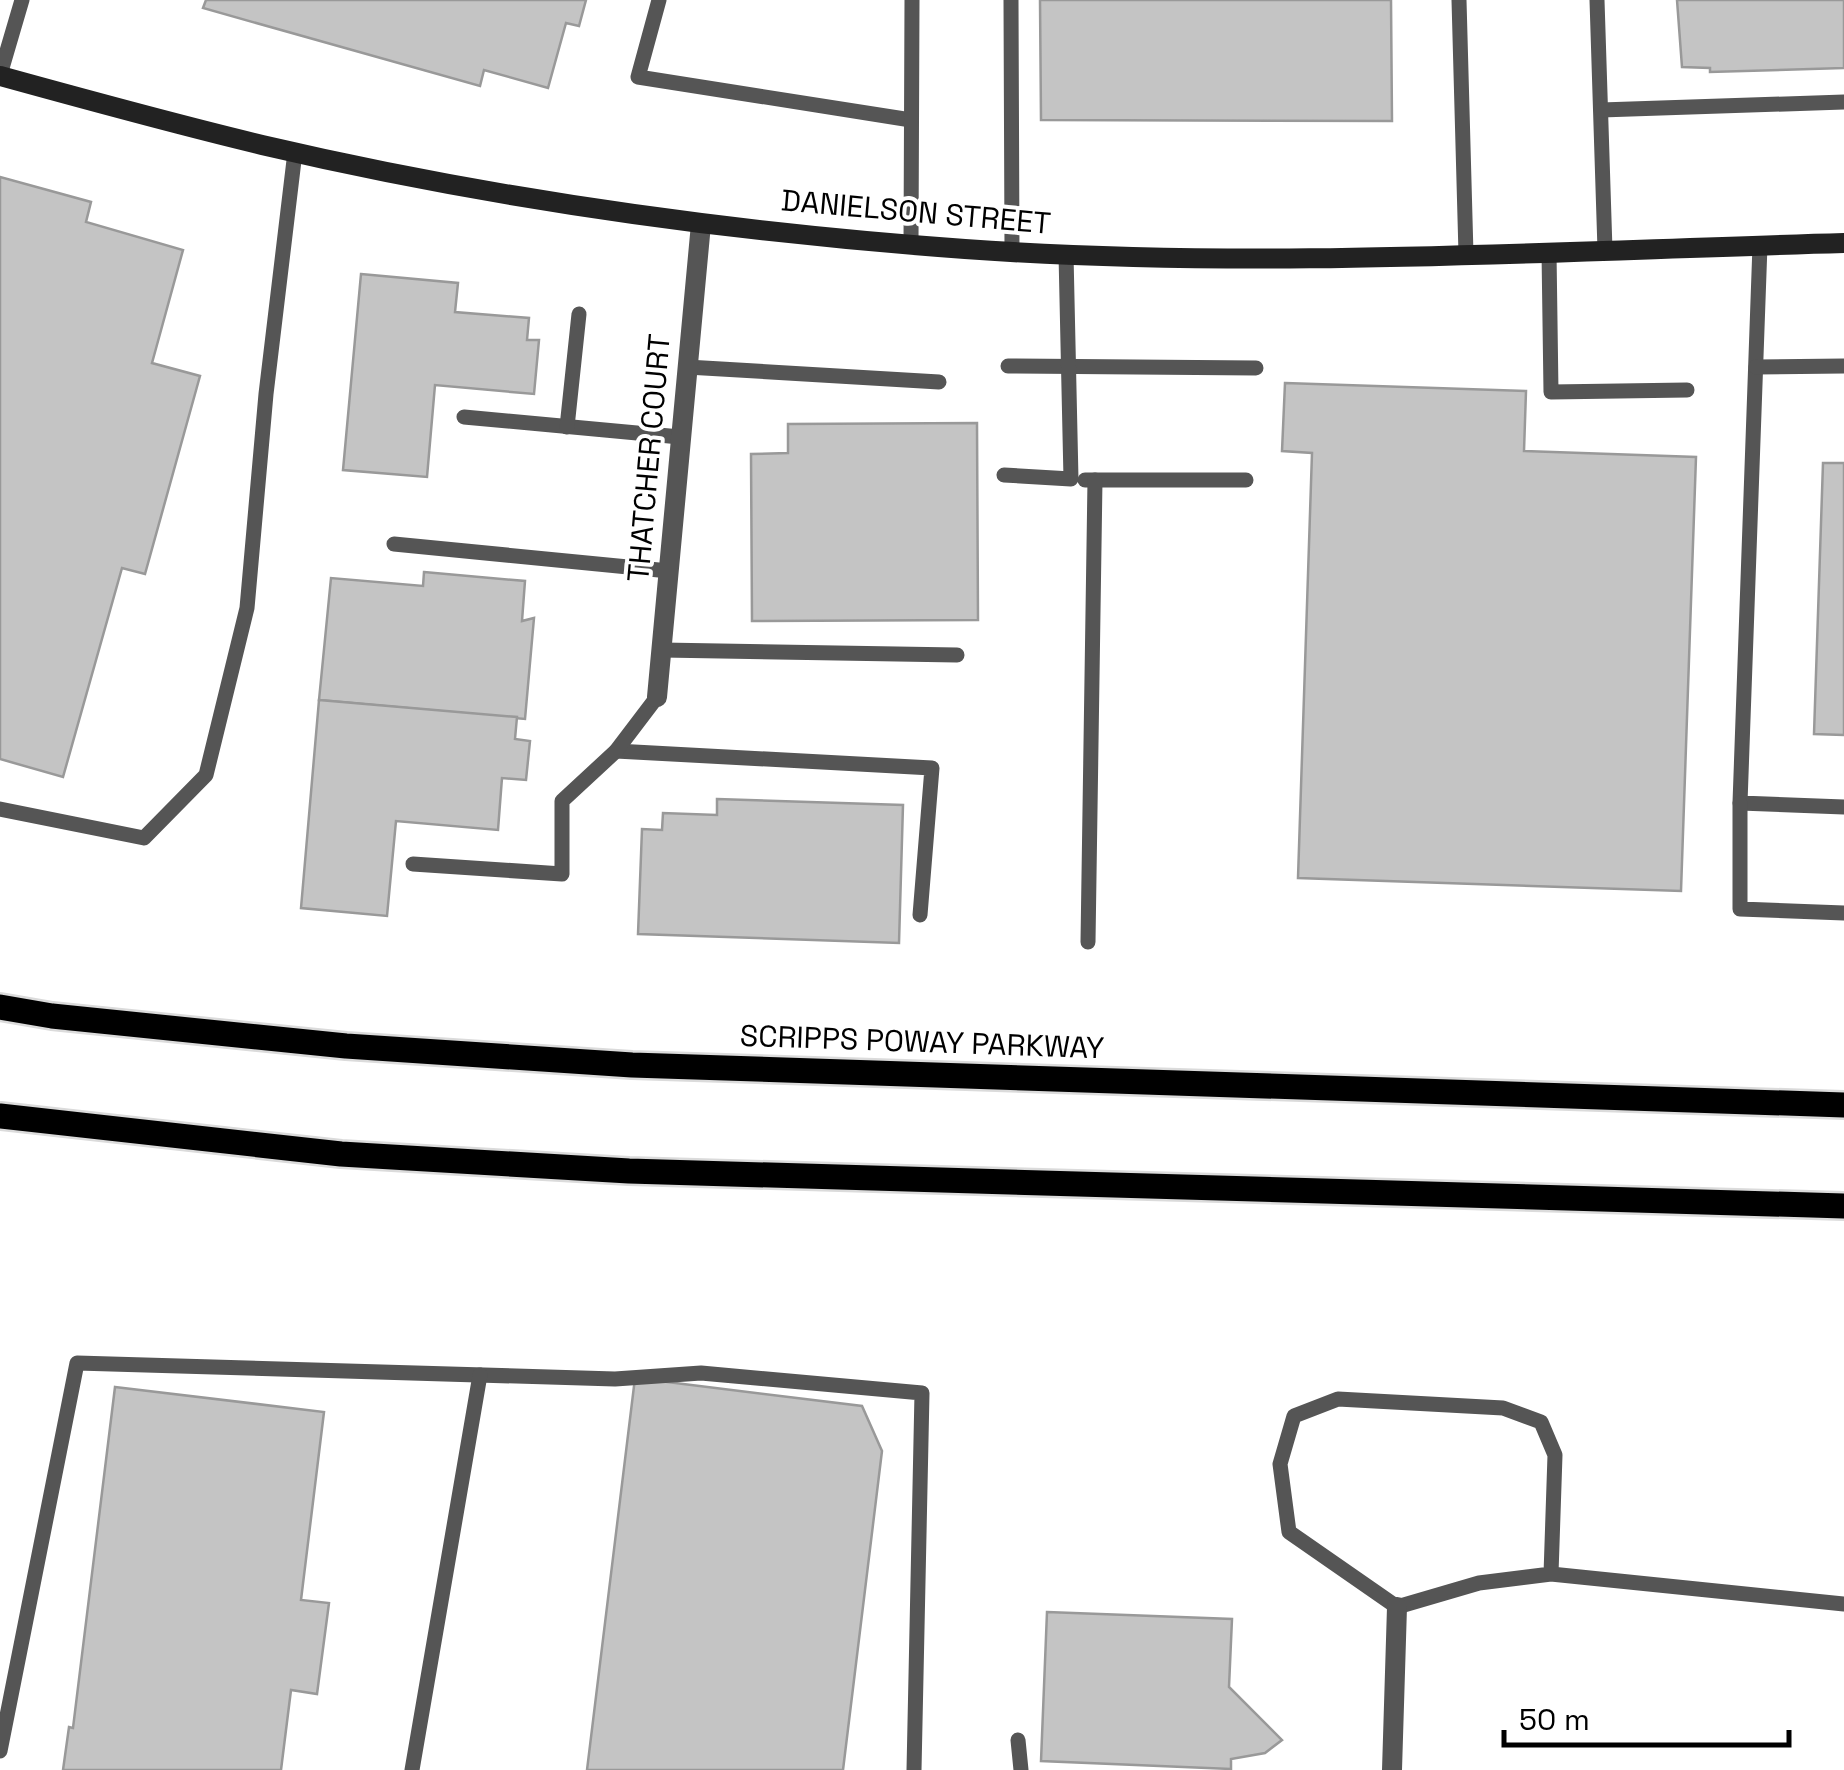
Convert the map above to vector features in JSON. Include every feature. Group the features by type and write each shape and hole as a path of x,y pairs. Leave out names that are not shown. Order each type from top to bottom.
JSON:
{"main road":[{"name":"SCRIPPS POWAY PARKWAY","path":"0,1008 346,1046 632,1064 1844,1105"},
{"path":"0,1116 342,1154 628,1171 1844,1206"}],"street":[{"name":"DANIELSON STREET","path":"0,76 296,152 440,182 701,224 911,244 1156,258 1844,243"},
{"name":"THATCHER COURT","path":"658,698 701,224"},
{"path":"1392,1770 1397,1607"}],"lane":[{"path":"0,76 22,0"},
{"path":"659,0 638,77 911,120"},
{"path":"911,244 912,0"},
{"path":"1012,0 1012,252"},
{"path":"1459,0 1466,254"},
{"path":"1597,0 1605,250"},
{"path":"1600,110 1844,102"},
{"path":"0,809 144,838 206,775 247,608 266,394 296,152"},
{"path":"1760,245 1740,803 1740,909 1844,913"},
{"path":"1549,252 1551,392 1687,390"},
{"path":"1066,254 1071,479"},
{"path":"567,427 579,314"},
{"path":"1008,366 1256,368"},
{"path":"1756,367 1844,366"},
{"path":"687,367 938,382"},
{"path":"464,416 680,438"},
{"path":"1004,476 1246,480"},
{"path":"1088,942 1095,480"},
{"path":"394,544 668,571"},
{"path":"662,650 957,655"},
{"path":"412,864 562,874 562,801 616,751 658,698"},
{"path":"616,751 932,768 920,915"},
{"path":"1740,803 1844,807"},
{"path":"0,1751 77,1363 614,1379 701,1373 922,1393 914,1770"},
{"path":"412,1770 480,1374"},
{"path":"1551,1574 1555,1455 1541,1422 1503,1408 1338,1399 1294,1416 1280,1464 1289,1532 1397,1607 1479,1583 1551,1574 1844,1604"},
{"path":"1018,1740 1021,1770"}],"building":[{"path":"206,0 586,0 579,26 566,23 548,88 484,70 480,86 203,8"},
{"path":"1040,0 1391,0 1392,121 1041,120"},
{"path":"1677,0 1844,0 1844,68 1710,72 1710,68 1682,67"},
{"path":"0,177 91,202 86,222 183,250 152,363 200,376 145,574 122,568 63,777 0,759"},
{"path":"361,274 458,283 455,312 529,318 527,340 539,340 534,394 435,385 427,477 343,470"},
{"path":"1285,383 1526,391 1524,451 1696,457 1681,891 1298,878 1312,453 1282,451"},
{"path":"977,423 978,620 752,621 751,454 788,453 788,424"},
{"path":"1823,463 1844,463 1844,735 1814,734"},
{"path":"424,572 525,581 522,621 534,618 525,719 319,700 331,578 423,586"},
{"path":"319,700 517,717 515,739 530,741 526,780 502,778 498,830 396,821 387,916 301,908"},
{"path":"717,799 903,805 899,943 638,934 642,829 662,830 663,813 717,815"},
{"path":"635,1378 862,1406 882,1451 843,1770 587,1770"},
{"path":"115,1387 324,1412 301,1600 329,1603 317,1694 291,1690 281,1770 63,1770 69,1727 73,1728"},
{"path":"1047,1612 1232,1619 1229,1687 1282,1740 1265,1753 1231,1759 1231,1769 1041,1761"}]}
